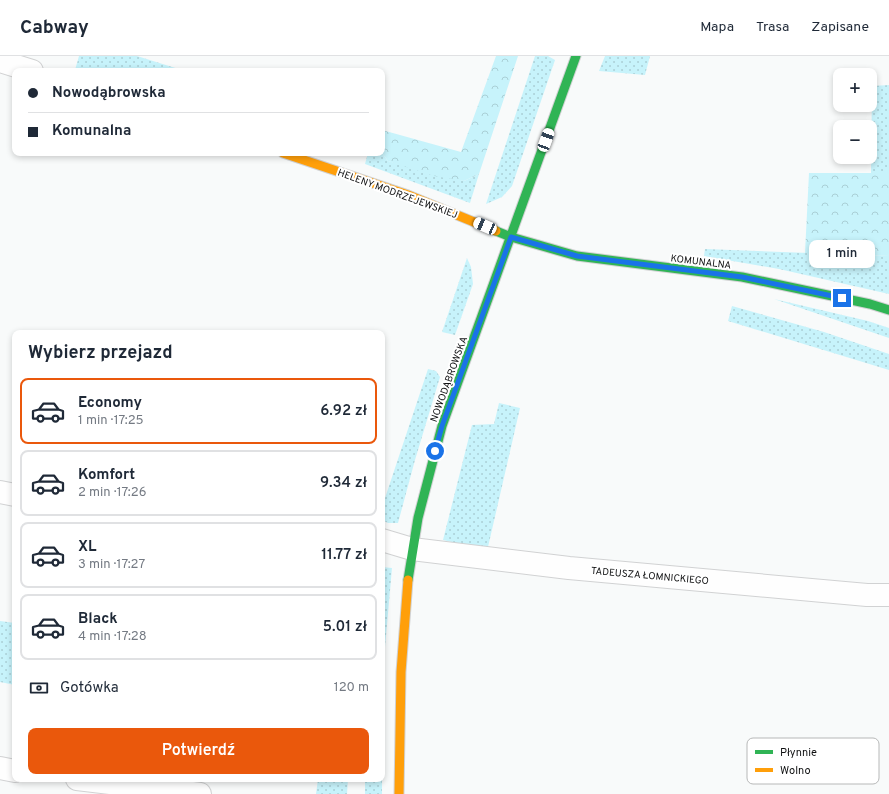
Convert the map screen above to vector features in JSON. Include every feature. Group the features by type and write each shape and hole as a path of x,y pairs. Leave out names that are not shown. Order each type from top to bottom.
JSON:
{"street":[{"name":"NOWODĄBROWSKA","path":"399,794 399,709 405,609 412,549 425,488 442,426 576,56"},
{"path":"0,61 22,68"},
{"name":"HELENY MODRZEJEWSKIEJ","path":"293,156 408,195 511,237"},
{"name":"KOMUNALNA","path":"511,237 577,256 742,277 870,304 889,310"},
{"path":"0,492 12,494"},
{"name":"TADEUSZA ŁOMNICKIEGO","path":"385,541 412,549 569,568 868,595 889,595"},
{"path":"0,768 12,770"},
{"path":"102,782 200,794"}],"green space":[{"path":"79,56 137,56 175,68 76,68"},
{"path":"496,56 518,56 479,174 464,181 434,176 388,161 384,156 385,131 461,152"},
{"path":"535,56 548,56 555,60 512,186 502,197 486,204"},
{"path":"605,56 650,56 645,75 599,71"},
{"path":"889,85 889,173 871,173 871,164 877,164 877,120 872,120 872,112 877,112 877,86"},
{"path":"367,156 384,156 388,161 464,181 479,174 470,203 365,164"},
{"path":"809,173 889,173 889,256 805,253"},
{"path":"705,249 889,256 889,294 779,269 704,256"},
{"path":"467,258 471,267 473,284 455,335 442,332"},
{"path":"774,299 868,321 889,328 889,338"},
{"path":"732,306 824,332 889,354 889,370 728,321"},
{"path":"428,369 436,371 440,377 398,523 385,522 385,498"},
{"path":"499,403 520,408 488,547 443,540 472,425 494,424"},
{"path":"385,567 392,568 385,647"},
{"path":"0,621 12,623 12,684 0,682"},
{"path":"318,782 348,782 347,794 316,794"},
{"path":"365,782 382,782 382,794 365,794"}],"traffic: fast":[{"path":"408,580 418,518 442,426 576,56"},
{"path":"496,231 511,237 577,256 742,277 870,304 889,310"}],"traffic: slow":[{"path":"292,156 408,195 496,231"},
{"path":"399,794 401,672 408,580"}],"route":[{"path":"435,451 442,426 511,237 577,256 742,277 842,298"}]}
